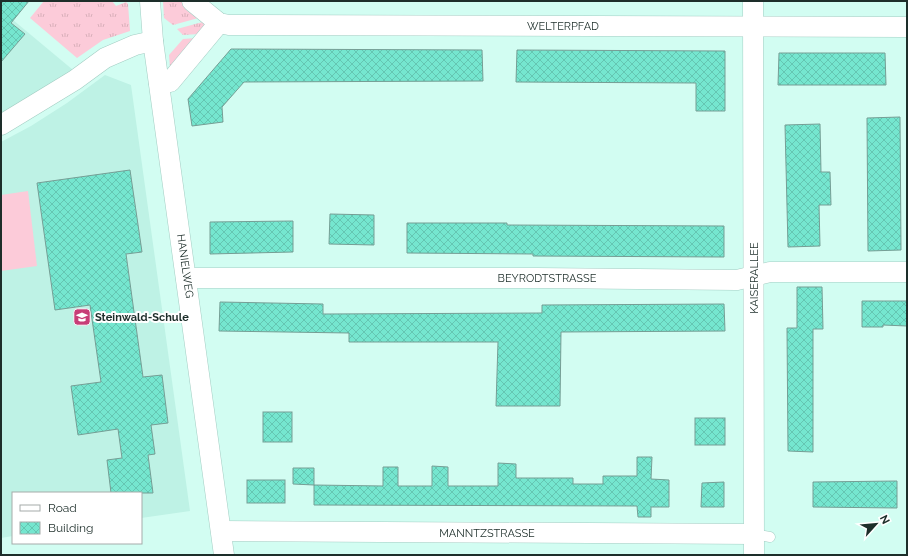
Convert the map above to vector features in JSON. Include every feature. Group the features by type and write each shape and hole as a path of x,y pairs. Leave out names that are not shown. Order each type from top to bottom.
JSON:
{"street":[{"name":"HANIELWEG","path":"150,1 153,41 224,555"},
{"path":"159,83 170,82 219,23 192,1"},
{"name":"KAISERALLEE","path":"753,1 754,276 762,536 754,555"},
{"name":"WELTERPFAD","path":"219,23 245,25 907,27"},
{"path":"1,125 75,80 105,58 135,45 153,41"},
{"name":"BEYRODTSTRASSE","path":"186,278 537,278 737,280 770,272 907,272"},
{"name":"MANNTZSTRASSE","path":"221,531 762,536"}],"shaded area":[{"path":"1,10 73,70 1,116"},
{"name":"Steinwald-Schule","path":"105,75 131,85 190,511 142,518 142,492 12,492 12,536 1,538 1,142 31,126 67,103"}],"green space":[{"path":"44,1 112,1 116,6 126,2 128,4 130,31 103,40 77,58 30,18"},
{"path":"163,1 182,1 202,17 173,25 164,18"},
{"path":"206,21 207,23 199,34 183,35 177,29"},
{"path":"196,38 170,68 169,55 183,39"},
{"path":"28,191 37,266 1,271 1,195"}],"building":[{"path":"1,1 29,1 11,23 25,34 1,62"},
{"path":"231,49 482,50 483,81 244,82 222,107 223,122 192,126 188,99"},
{"path":"517,50 725,51 725,111 696,111 696,83 516,82"},
{"path":"779,53 885,53 886,85 778,85"},
{"path":"900,117 901,250 868,251 867,118"},
{"path":"820,124 821,172 830,172 831,205 819,205 820,246 788,247 785,125"},
{"path":"130,170 142,252 126,254 143,377 162,375 168,423 151,425 155,454 148,455 153,493 111,492 107,460 122,458 118,429 78,435 71,386 101,382 90,305 55,310 37,183"},
{"path":"330,214 374,215 374,245 329,244"},
{"path":"293,221 293,252 210,254 210,222"},
{"path":"407,223 724,226 724,257 533,256 533,254 407,253"},
{"path":"797,287 822,287 823,329 813,329 813,452 788,451 787,328 797,328"},
{"path":"862,301 907,301 907,326 883,325 883,327 862,327"},
{"path":"220,302 323,304 323,314 542,313 542,305 724,304 725,331 561,332 560,406 496,406 498,342 349,342 349,333 219,331"},
{"path":"263,412 292,412 292,442 263,442"},
{"path":"695,418 725,418 725,445 695,445"},
{"path":"637,457 652,457 651,479 669,480 669,507 651,507 651,517 638,517 637,506 314,505 314,485 383,486 383,467 398,467 398,486 432,486 432,466 448,467 448,486 498,486 498,463 516,464 516,478 573,478 573,484 603,484 603,476 637,476"},
{"path":"293,468 314,468 314,485 293,484"},
{"path":"247,480 285,480 285,503 247,503"},
{"path":"897,481 897,508 813,507 813,482"},
{"path":"724,482 724,507 701,507 702,483"}],"place":[{"name":"Steinwald-Schule","path":"82,317"}]}
